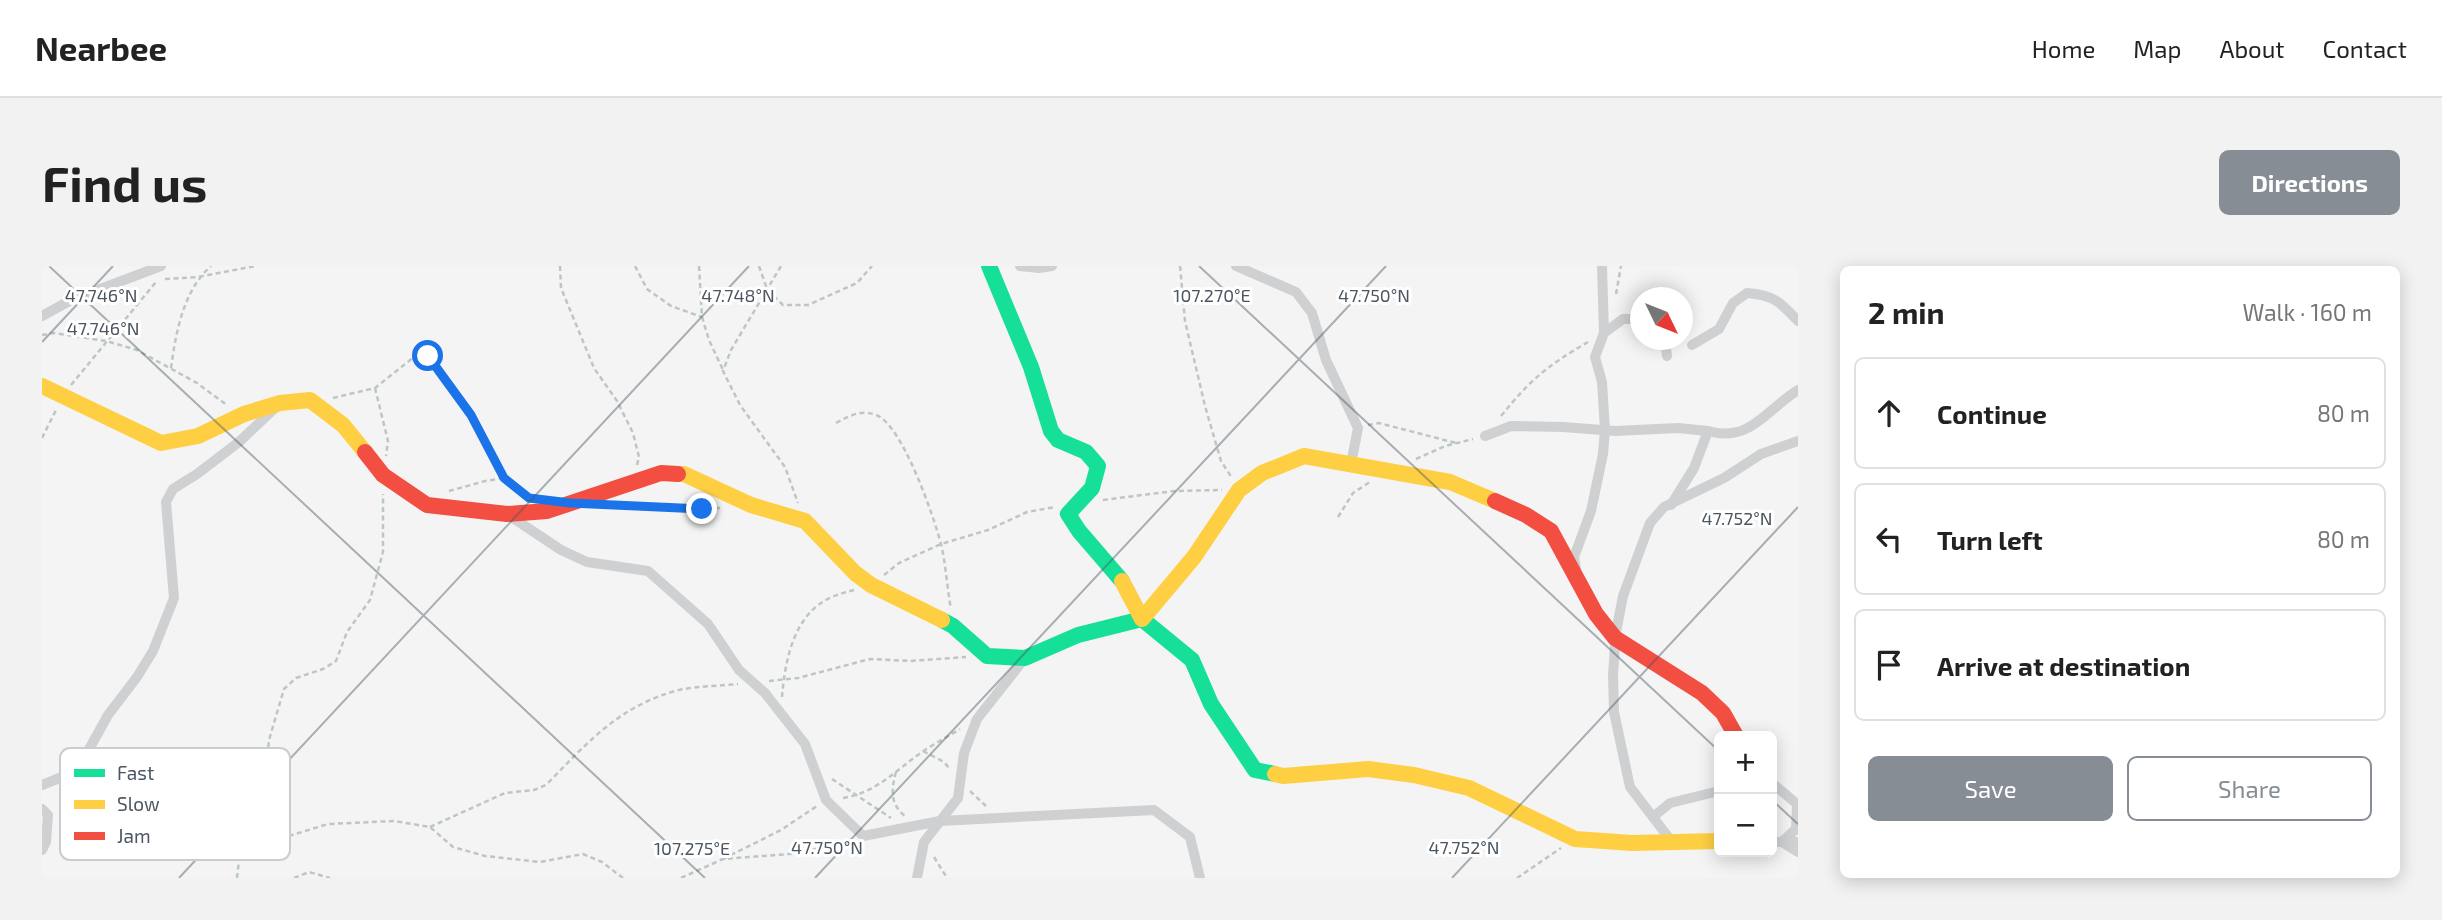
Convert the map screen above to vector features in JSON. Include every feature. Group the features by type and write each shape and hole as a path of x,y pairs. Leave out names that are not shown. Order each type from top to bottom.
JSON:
{"street":[{"path":"989,266 1031,367 1051,432 1058,440 1086,452 1098,466 1098,482 1068,514 1079,531 1127,586 1142,619 1192,660 1211,704 1255,770 1283,775 1368,769 1414,775 1469,788 1575,839 1632,843 1714,841"},
{"path":"1020,266 1052,266"},
{"path":"1236,266 1296,292 1312,313 1326,360 1357,428 1350,464"},
{"path":"1579,582 1574,557 1591,511 1605,430 1602,382 1595,357 1604,333 1602,266"},
{"path":"42,316 71,300 164,269"},
{"path":"1693,344 1719,328 1733,303 1747,293 1767,295 1783,305 1798,320"},
{"path":"1604,333 1623,318 1630,318"},
{"path":"1666,350 1667,356"},
{"path":"42,387 161,443 198,436 244,414 280,404 310,400 343,425 383,475 427,505 507,514 547,512 661,474 684,474 751,505 805,521 855,573 871,585 953,626 987,656 1025,658 1078,635 1142,619 1194,557 1239,490 1262,473 1304,456 1450,482 1526,514 1551,531 1596,614 1615,638 1702,693 1723,713 1733,731"},
{"path":"1485,436 1511,426 1563,426 1605,430 1678,428 1722,435 1743,431 1798,390"},
{"path":"90,748 108,715 153,651 174,598 166,502 173,489 239,442 280,404"},
{"path":"1671,505 1694,468 1708,431"},
{"path":"1672,842 1630,788 1614,712 1615,638 1623,596 1650,523 1664,507 1724,478 1761,454 1798,441"},
{"path":"507,514 561,550 587,562 648,571 708,624 739,670 765,693 805,744 826,800 863,836 940,821 1154,810 1190,837 1200,878"},
{"path":"917,878 924,842 958,798 964,753 977,719 1025,658"},
{"path":"42,785 60,778"},
{"path":"1777,787 1797,804 1796,830 1777,842"},
{"path":"1653,817 1670,803 1714,792"},
{"path":"42,809 48,815 46,842 42,850"},
{"path":"1777,842 1798,842"},
{"path":"1777,842 1798,852"}],"path":[{"path":"171,368 176,328 198,277 211,266"},
{"path":"159,279 198,277 255,266"},
{"path":"560,266 561,288 594,368 617,401 633,433 639,457 631,484"},
{"path":"635,266 647,289 671,306 702,317"},
{"path":"699,266 702,317 709,340 740,405 785,467 805,521"},
{"path":"759,266 767,289 783,305 808,305 857,283 872,266"},
{"path":"723,371 731,350 781,266"},
{"path":"1180,266 1185,321 1205,406 1221,461 1239,490"},
{"path":"1616,300 1620,266"},
{"path":"42,439 63,395 159,279 164,269"},
{"path":"42,335 54,333 137,349 244,414"},
{"path":"1357,428 1378,423 1458,443 1485,436 1527,385 1553,362 1604,333"},
{"path":"310,400 347,396 375,388 419,353 428,356 471,415 504,478 529,498"},
{"path":"269,748 284,689 296,678 336,661 347,632 370,600 383,552 383,475 388,440 375,388"},
{"path":"836,423 856,412 877,415 890,424 910,460 941,544 953,626"},
{"path":"445,493 504,478"},
{"path":"1100,500 1174,491 1239,490"},
{"path":"781,713 790,649 803,619 830,597 871,585 899,563 941,544 988,530 1027,512 1076,503"},
{"path":"611,504 702,509 727,507"},
{"path":"430,827 505,793 534,790 546,785 599,731 633,707 680,690 798,678 870,659 909,661 987,656"},
{"path":"681,878 781,830 826,800 857,796 878,786 923,751 977,719"},
{"path":"896,772 892,786 893,801 899,811 910,820 923,824"},
{"path":"290,836 328,824 394,821 430,827 453,847 485,856 540,862 583,854 602,862 624,878"},
{"path":"723,859 802,853 863,836"},
{"path":"1517,878 1575,839"},
{"path":"237,878 239,860"},
{"path":"294,878 309,873 330,878"}],"traffic: fast":[{"path":"989,266 1031,367 1051,431 1058,440 1086,452 1098,466 1092,488 1068,514 1079,531 1122,581"},
{"path":"942,620 953,626 987,656 1025,658 1078,635 1142,619 1192,660 1211,704 1255,770 1275,774"}],"traffic: slow":[{"path":"42,386 161,443 198,436 244,414 280,403 310,400 343,425 365,452"},
{"path":"1122,581 1142,619 1194,557 1239,490 1262,473 1304,456 1450,482 1495,501"},
{"path":"678,474 684,474 751,505 805,521 855,573 871,585 942,620"},
{"path":"1275,774 1283,776 1368,769 1414,775 1469,788 1575,839 1632,843 1714,841"}],"traffic: jam":[{"path":"365,452 383,475 427,505 507,514 547,511 661,473 678,474"},
{"path":"1495,501 1526,515 1551,531 1596,614 1615,638 1702,693 1723,713 1733,731"}],"route":[{"path":"428,356 471,415 504,478 529,498 570,503 702,509"}]}
